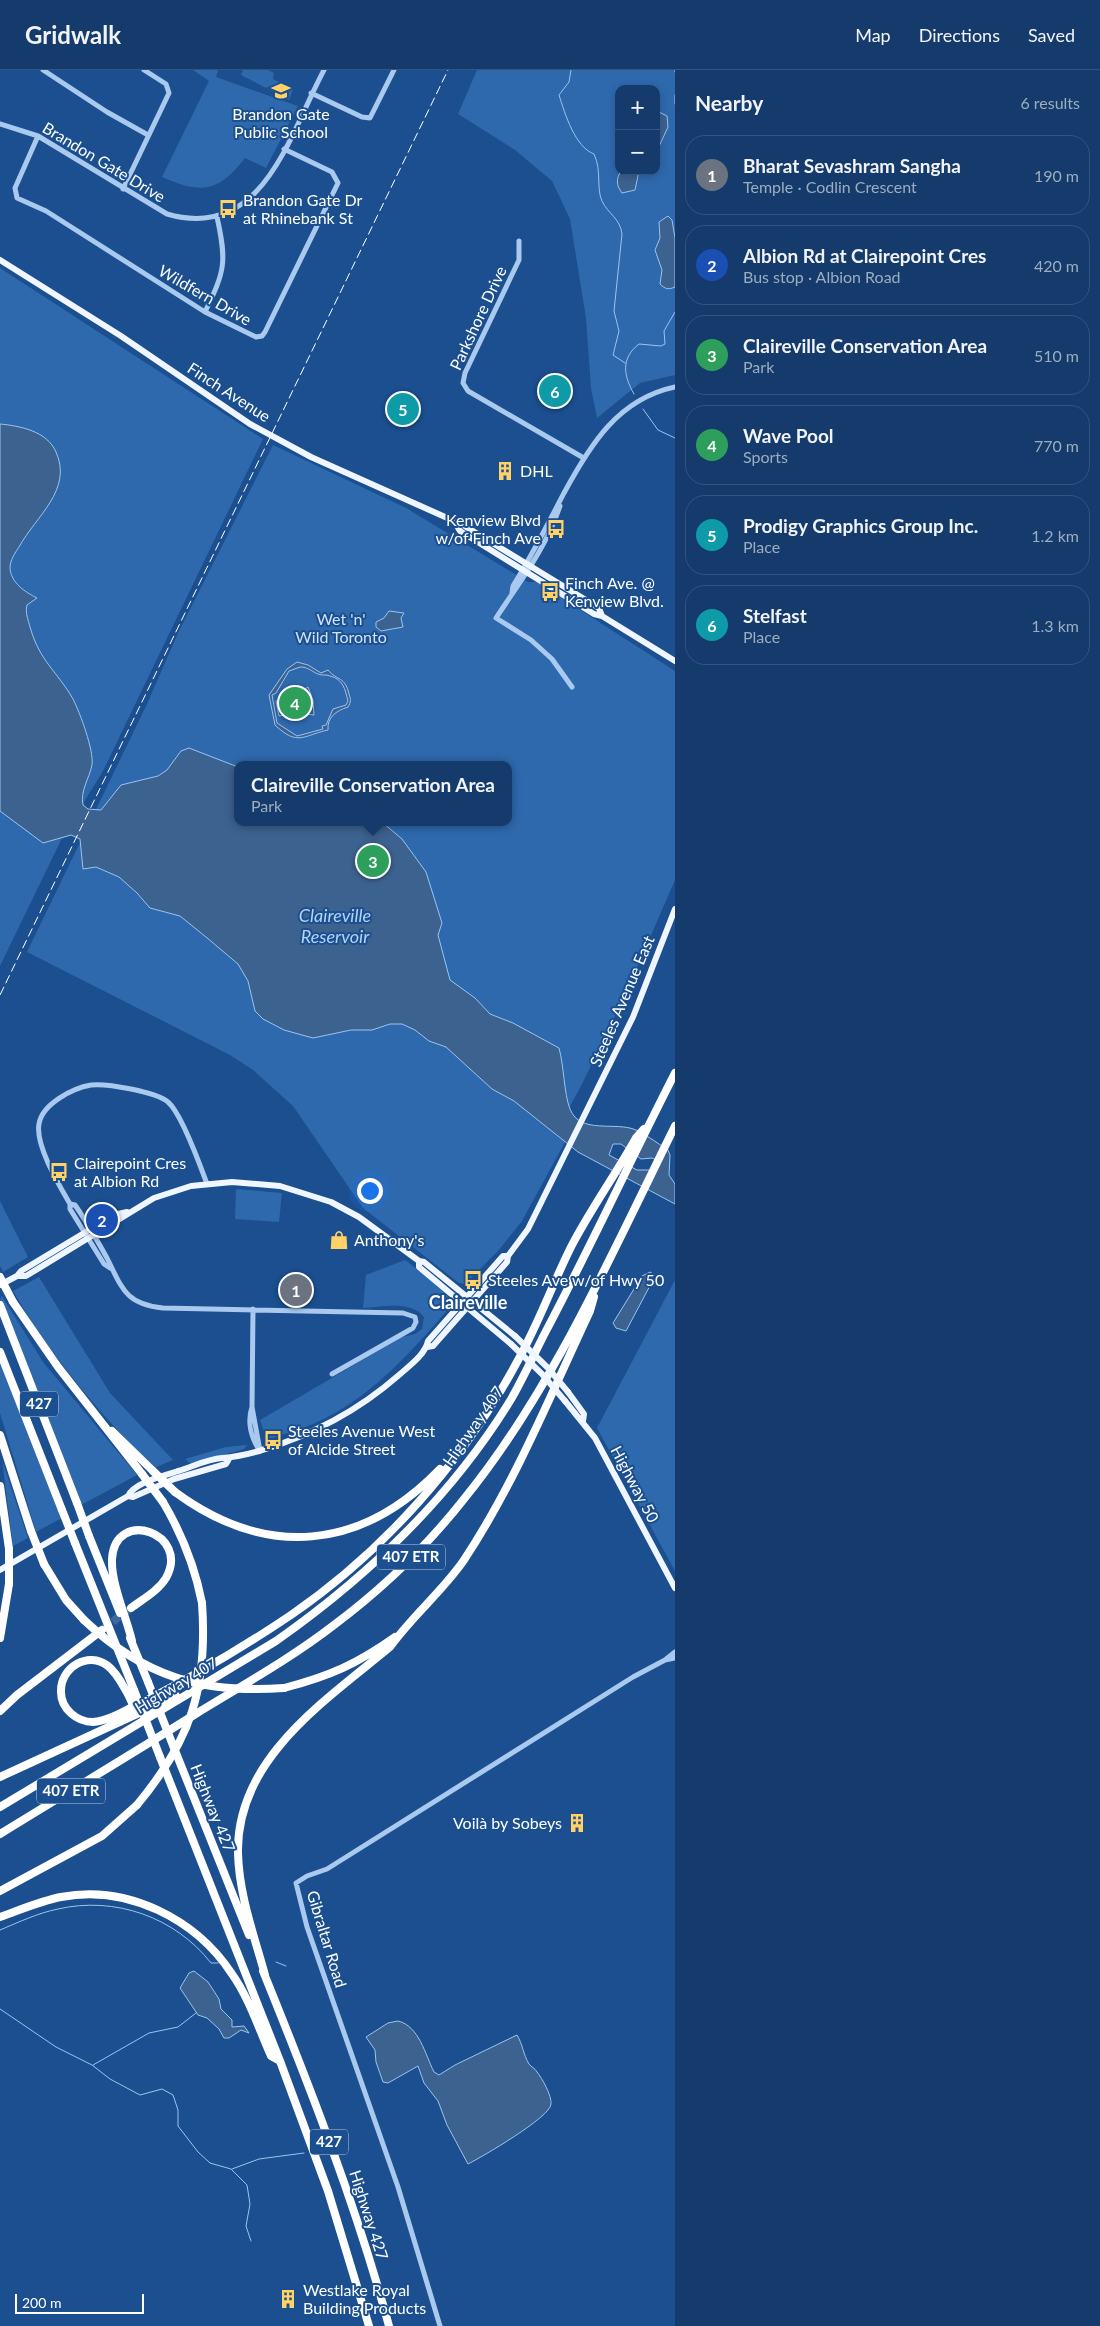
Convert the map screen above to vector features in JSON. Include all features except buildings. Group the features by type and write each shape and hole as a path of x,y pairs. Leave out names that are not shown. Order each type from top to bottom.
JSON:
{"highway":[{"name":"Highway 407","path":"0,1807 276,1641 314,1614 369,1567 428,1511 470,1459 510,1401 675,1073"},
{"path":"131,1692 106,1664 96,1660 78,1662 64,1674 61,1689 65,1706 80,1720 94,1722 109,1718 164,1691 246,1645 311,1601 386,1537 460,1452 504,1387 528,1342 572,1245 636,1138 650,1122"},
{"name":"Highway 407","path":"0,1834 282,1661 334,1626 384,1584 426,1542 464,1499 513,1432 597,1285 675,1126"},
{"path":"0,1277 13,1302 58,1367 107,1432 142,1474 163,1502 176,1524 191,1559 202,1604 204,1661 196,1704 181,1742 160,1777 138,1805 102,1836 0,1891"},
{"path":"265,1975 243,1899 238,1852 245,1803 256,1779 274,1751 292,1731 390,1647 464,1560 515,1469 590,1311 597,1285"},
{"name":"Highway 427","path":"0,1306 89,1536 307,2078 390,2326"},
{"name":"427","path":"0,1352 76,1543 131,1692"},
{"path":"95,1414 175,1492 196,1507 224,1522 254,1531 285,1537 340,1533 369,1522 400,1505 460,1452"},
{"path":"0,1434 31,1532 44,1564 66,1600 84,1620 121,1652 142,1664 171,1677 211,1687 235,1690 284,1688 341,1671 367,1657 400,1633"},
{"path":"0,1486 9,1549 9,1584 0,1638"},
{"path":"132,1608 156,1589 166,1578 170,1567 169,1553 165,1543 155,1533 143,1530 132,1531 123,1536 115,1546 112,1560 114,1578 132,1641"},
{"path":"0,1711 17,1695 102,1630"},
{"path":"0,1777 216,1677"},
{"name":"Highway 427","path":"131,1692 133,1705 141,1709 280,2061 328,2191 369,2326"},
{"path":"0,1917 32,1905 62,1897 90,1895 115,1896 141,1902 166,1913 196,1934 232,1974 272,2056 280,2061"}],"main road":[{"name":"Finch Avenue","path":"0,260 127,341 258,429 311,457 456,524 463,525 598,608 602,616"},
{"name":"Finch Avenue","path":"456,524 460,531 594,614 602,616 675,660"},
{"name":"Steeles Avenue East","path":"508,1256 528,1229 633,1017 675,909"},
{"path":"0,1285 17,1276 26,1276 90,1234 114,1215 133,1210 166,1193 207,1184 258,1182 290,1188 321,1198 359,1217 419,1261"},
{"path":"0,1570 128,1496 133,1497 174,1479 226,1464 229,1459 260,1451 303,1436 346,1414 391,1382 427,1347 428,1341 465,1305 473,1302 507,1262 508,1256 502,1256 467,1297 465,1305"},
{"name":"Highway 50","path":"583,1421 584,1414 548,1368 515,1336 424,1262 419,1261 419,1267 511,1344 542,1374 577,1418 583,1421 599,1446 675,1588"}],"street":[{"path":"43,70 148,135"},
{"path":"123,189 169,93 166,84 144,70"},
{"name":"Brandon Gate Drive","path":"0,124 38,136 167,214 189,219 217,217 250,200 269,178 324,70"},
{"path":"311,93 362,117 370,118 394,70"},
{"name":"Wildfern Drive","path":"38,136 15,188 17,198 46,211 206,312 253,336 262,336 338,184 332,172 284,149"},
{"path":"206,312 224,270 224,249 217,217"},
{"name":"Parkshore Drive","path":"520,241 519,260 467,368 463,383 468,391 582,457"},
{"path":"572,687 552,659 531,640 496,618 512,593 513,586 552,530 563,495 582,457 612,420 626,408 644,398 675,387"},
{"path":"207,1184 174,1109 167,1101 153,1094 94,1085 77,1089 48,1107 39,1122 38,1134 40,1142 56,1178 70,1204 75,1205 104,1264 110,1268 127,1293 148,1306 403,1313 415,1317 416,1324 413,1328 332,1374"},
{"path":"253,1310 250,1426 254,1443 260,1451"},
{"name":"Gibraltar Road","path":"440,2326 398,2187 307,1927 296,1883 307,1876 327,1869 675,1652"},
{"name":"Gibraltar Road","path":"665,1660 675,1658"}],"green space":[{"path":"193,70 218,70 216,77 298,106 266,168 245,158 235,170 217,184 198,188 162,177 209,81"},
{"path":"243,70 268,70 274,73 273,79 293,89 289,100 241,75"},
{"path":"477,70 675,70 675,375 640,383 597,418 591,388 586,318 570,219 552,181 515,150 458,114"},
{"path":"0,268 263,439 103,771 63,836 0,966"},
{"name":"Wet 'n' Wild Toronto","path":"273,445 406,508 528,582 537,582 675,671 675,880 622,1002 555,1134 565,1142 522,1221 498,1251 465,1284 459,1283 363,1208 293,1106 253,1070 230,1055 27,952 146,706 179,631"},
{"path":"236,1189 282,1193 279,1222 235,1219"},
{"path":"0,1201 28,1257 3,1272 0,1266"},
{"path":"405,1260 440,1288 452,1305 398,1364 359,1398 314,1424 266,1439 260,1420 402,1337 415,1334 422,1329 424,1317 412,1308 387,1306 363,1308 366,1275"},
{"path":"39,1277 110,1393 173,1460 154,1468 96,1406 44,1339 13,1291"},
{"path":"675,1280 675,1571 597,1428"},
{"path":"2,1296 43,1362 137,1475 81,1505 0,1299"},
{"path":"0,1360 62,1518 36,1532 0,1413"},
{"path":"247,1445 244,1449 191,1464 185,1459 226,1447"},
{"path":"2,1460 28,1538 13,1546"}],"water":[{"path":"660,112 667,116 668,127 660,144"},
{"path":"619,175 638,175 635,190 622,193 617,182"},
{"path":"668,216 672,220 675,238 675,287 668,289 660,284 662,270 655,250 660,238 659,222"},
{"name":"Claireville Reservoir","path":"0,424 24,428 40,434 52,445 60,466 60,479 56,491 14,554 10,568 16,583 23,590 37,598 27,605 26,608 34,639 44,658 73,699 86,732 91,750 92,765 84,790 83,805 88,809 101,810 121,785 158,776 167,770 181,751 189,748 234,765 234,826 387,826 402,839 426,872 442,923 438,935 450,980 475,998 490,1014 513,1023 559,1048 568,1103 575,1117 590,1125 636,1130 668,1150 670,1155 669,1175 675,1184 675,1204 578,1152 514,1101 492,1089 446,1047 429,1041 415,1030 402,1024 390,1024 372,1030 351,1030 313,1038 284,1030 263,1019 255,1011 248,981 238,964 180,916 150,908 119,877 96,867 83,869 80,839 71,835 43,843 0,811","holes":["613,1144 621,1144 641,1159 652,1158 658,1161 650,1170 637,1170 609,1155"]},
{"path":"389,611 404,613 401,618 403,627 381,631 376,627 376,622 384,618"},
{"path":"297,662 308,665 321,673 328,670 343,681 347,688 350,704 333,715 329,721 328,730 296,738 283,732 275,725 269,695 287,669","holes":["300,667 307,668 320,675 328,675 338,679 348,701 346,705 333,709 326,725 322,726 323,729 297,736 277,723 272,695 276,693 289,671"]},
{"path":"308,687 313,700 314,715 296,713 279,716 276,701 293,697"},
{"path":"650,1272 653,1274 653,1280 626,1331 616,1328 613,1323 642,1276"},
{"path":"194,1971 208,1982 219,1999 221,2009 232,2020 232,2027 244,2026 249,2033 241,2030 229,2038 224,2038 219,2029 207,2018 198,2015 180,1988 189,1973"},
{"path":"398,2021 405,2024 416,2035 434,2072 439,2075 455,2065 517,2035 525,2057 539,2075 548,2092 551,2104 548,2110 514,2137 468,2164 447,2125 438,2101 424,2083 418,2066 388,2083 383,2082 376,2062 375,2050 366,2037 388,2023"}],"waterway":[{"path":"571,70 569,82 559,95 576,137 587,150 594,154 598,167 600,196 619,224 622,234 614,311 619,331 613,355 625,363"},
{"path":"675,95 675,104"},
{"path":"634,394 626,374 629,355 639,344 661,346 665,344 664,331 675,312"},
{"path":"643,409 658,430 675,438"},
{"path":"0,1930 36,1915 58,1909 101,1905 122,1908 162,1922 180,1933 211,1963 218,1963"},
{"path":"276,1962 286,1966"},
{"path":"0,2009 56,2047 92,2065 110,2079 140,2095 162,2089 173,2095 178,2110 178,2126 198,2152 210,2163 231,2169 247,2185 250,2204 246,2226 251,2241"},
{"path":"93,2065 149,2033 178,2027 196,2013"},
{"path":"232,2169 259,2159 304,2153"}],"tunnel":[{"path":"103,1629 131,1608"}],"railway":[{"path":"0,995 448,70"}],"place":[{"name":"Brandon Gate Public School","path":"281,91"},
{"name":"Brandon Gate Dr at Rhinebank St","path":"228,209"},
{"name":"Stelfast","path":"555,391"},
{"name":"Prodigy Graphics Group Inc.","path":"403,409"},
{"name":"DHL","path":"505,471"},
{"name":"Kenview Blvd w/of Finch Ave","path":"556,529"},
{"name":"Finch Ave. @ Kenview Blvd.","path":"550,592"},
{"name":"Wave Pool","path":"295,703"},
{"name":"Claireville Conservation Area","path":"373,861"},
{"name":"Clairepoint Cres at Albion Rd","path":"59,1172"},
{"name":"Albion Rd at Clairepoint Cres","path":"102,1220"},
{"name":"Anthony's","path":"339,1240"},
{"name":"Steeles Ave w/of Hwy 50","path":"473,1280"},
{"name":"Bharat Sevashram Sangha","path":"296,1290"},
{"name":"Steeles Avenue West of Alcide Street","path":"273,1440"},
{"name":"Voilà by Sobeys","path":"577,1823"},
{"name":"Westlake Royal Building Products","path":"288,2299"}],"district":[{"name":"Claireville","path":"468,1303"}]}
